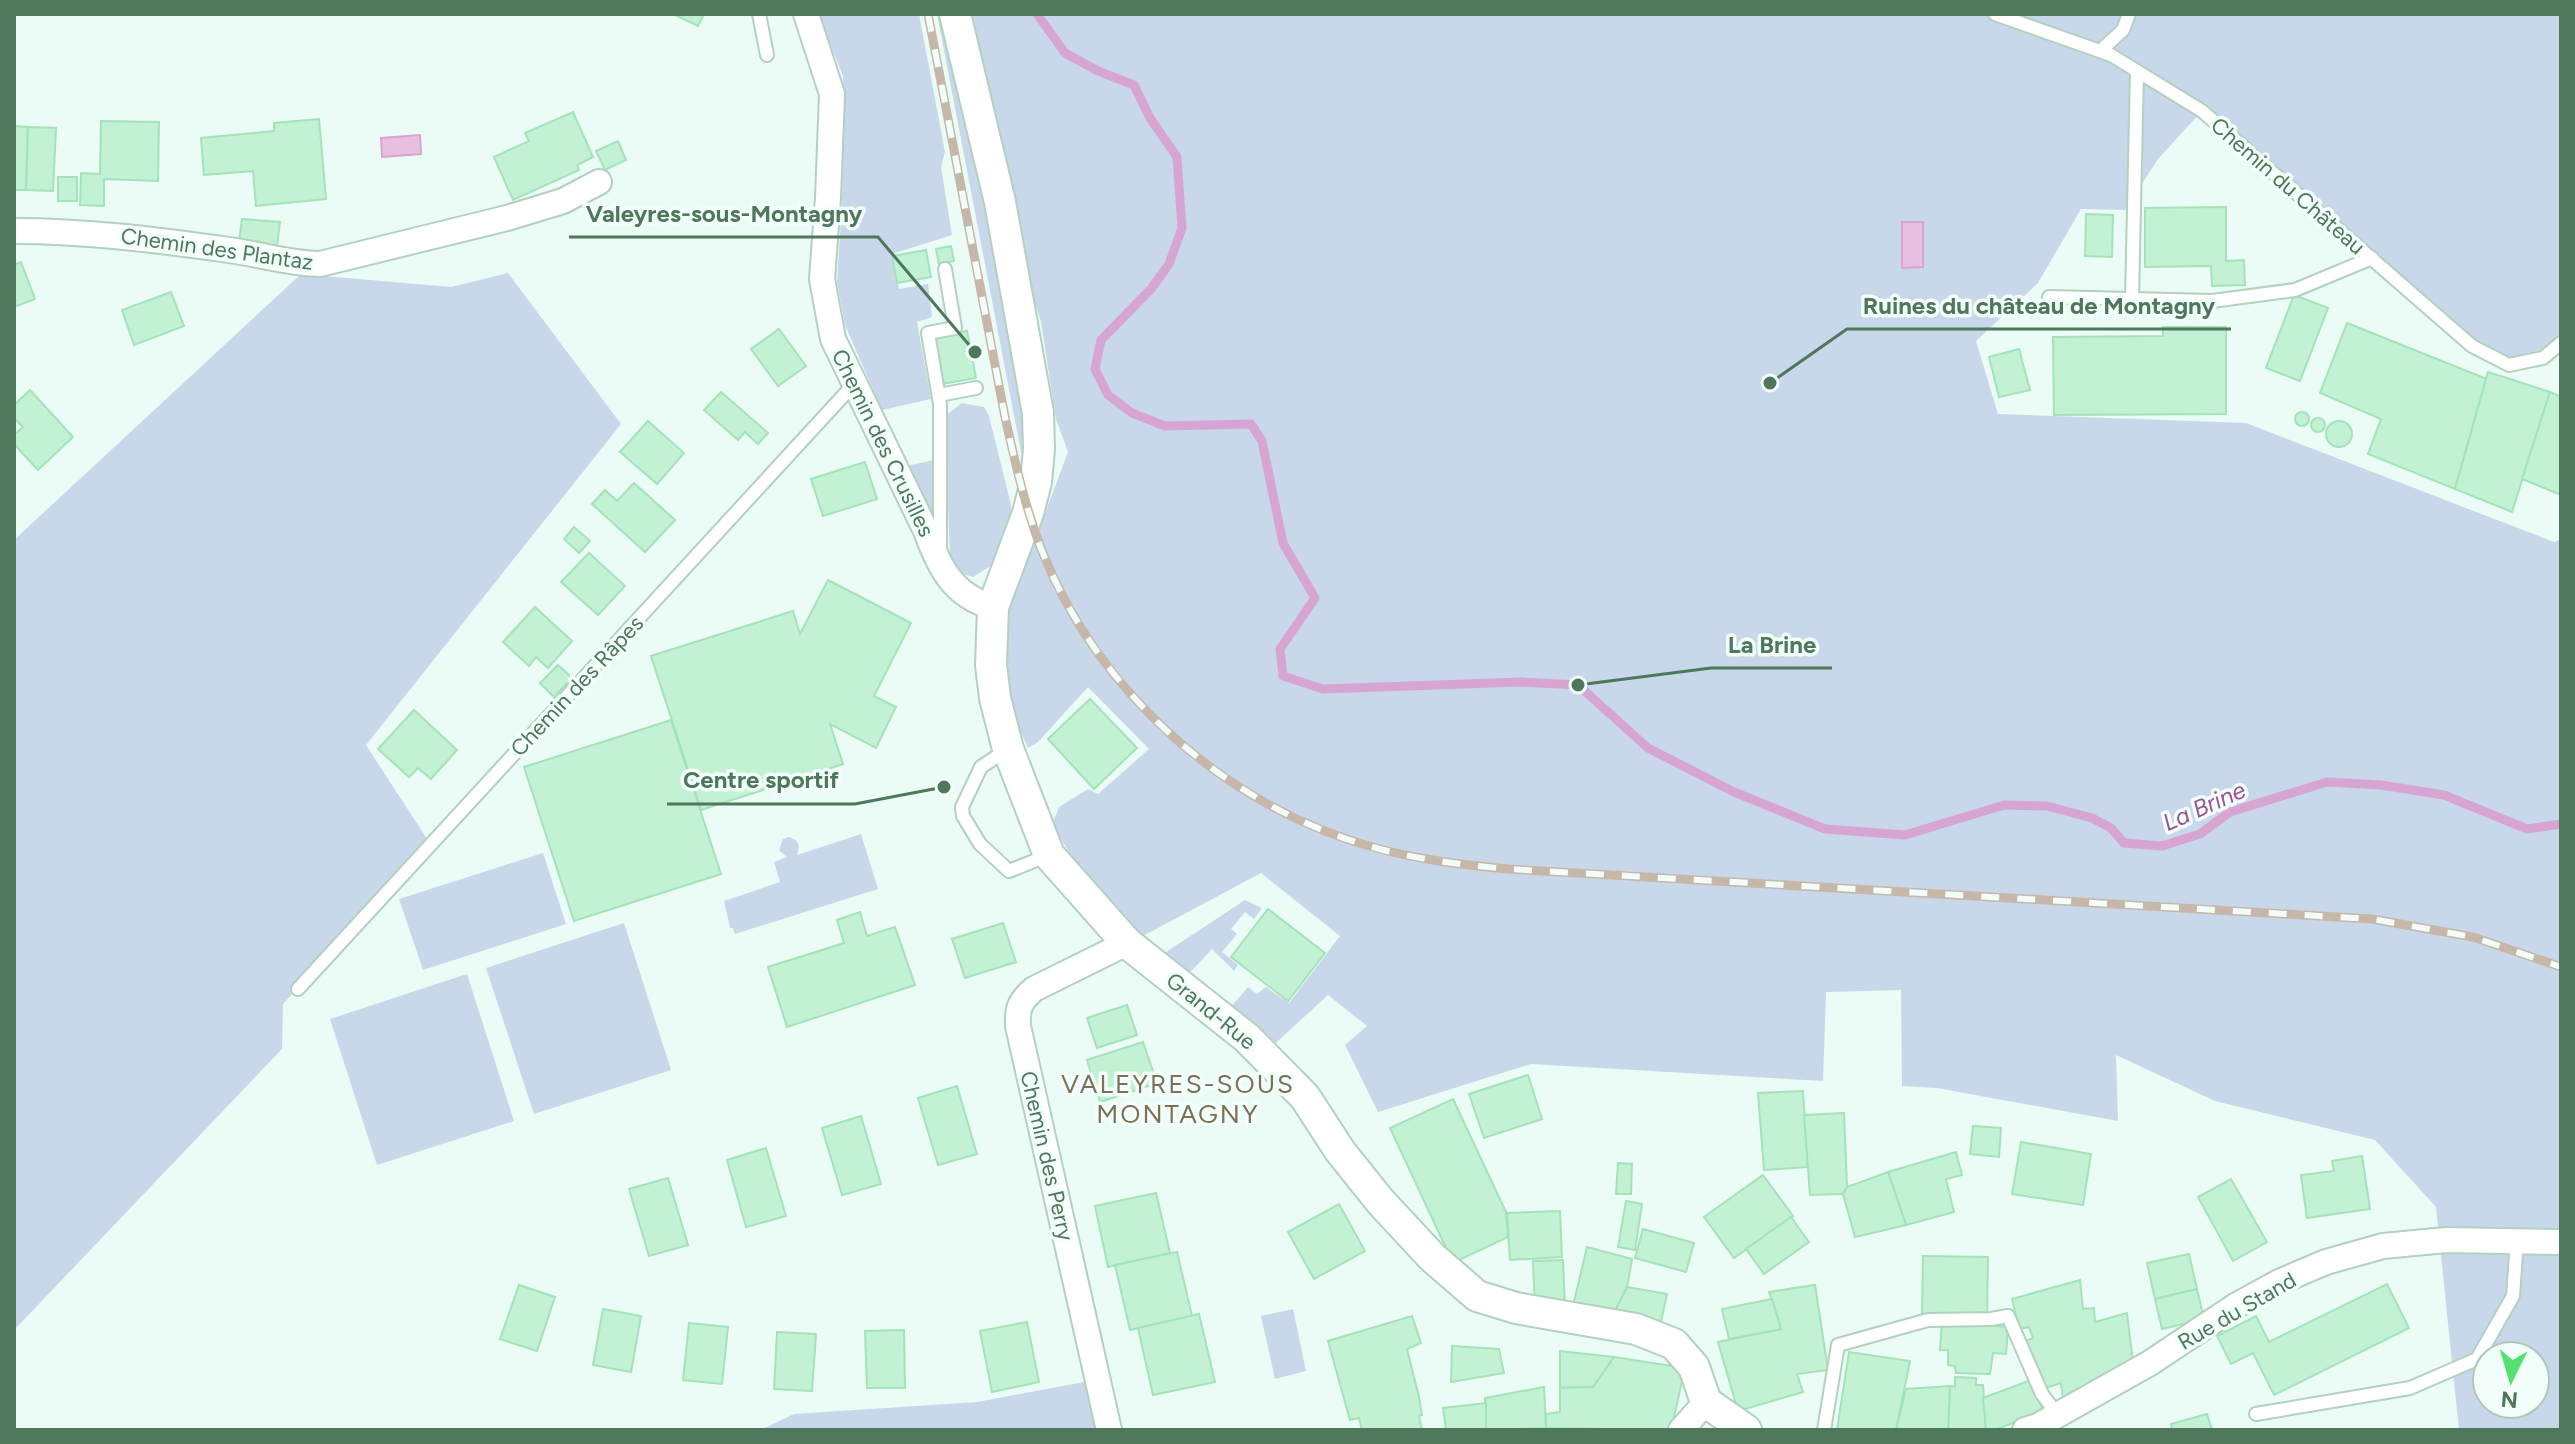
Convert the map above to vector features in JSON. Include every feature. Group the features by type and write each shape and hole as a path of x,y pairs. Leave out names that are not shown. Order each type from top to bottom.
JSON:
{"street":[{"name":"Chemin des Crusilles","path":"806,14 832,94 822,279 833,339 938,562 959,591 976,602 993,607"},
{"name":"Grand-Rue","path":"955,14 1000,202 1038,413 1036,482 1028,513 993,607 991,665 995,698 1008,749 1049,855 1127,943 1247,1038 1305,1097 1340,1151 1380,1201 1432,1257 1477,1296 1516,1308 1636,1329 1674,1344 1694,1367 1706,1402"},
{"name":"Chemin des Plantaz","path":"14,231 136,237 260,254 296,264 320,264 507,218 563,201 599,182"},
{"name":"Chemin des Perry","path":"1109,1430 1017,1012 1020,1000 1034,989 1127,943"},
{"name":"Rue du Stand","path":"2025,1430 2150,1363 2237,1305 2279,1282 2326,1262 2383,1246 2446,1240 2561,1242"},
{"path":"1681,1430 1706,1402 1746,1430"}],"lane":[{"path":"759,14 767,55"},
{"name":"Chemin du Château","path":"1995,14 2100,51 2202,111 2472,346 2509,365 2543,358 2561,343"},
{"path":"2100,51 2123,30 2129,14"},
{"path":"2132,299 2137,71"},
{"path":"2049,297 2212,301 2295,290 2372,258"},
{"path":"938,562 942,550 939,395 928,333 955,328 945,269"},
{"name":"Chemin des Râpes","path":"298,989 855,383"},
{"path":"939,395 976,388"},
{"path":"1008,749 981,767 962,807 963,816 980,844 1009,871 1049,855"},
{"path":"2256,1414 2410,1388 2477,1359 2513,1296 2517,1240"},
{"path":"1824,1430 1838,1345 1928,1320 2008,1316 2042,1394 2057,1414"}],"shaded area":[{"path":"818,14 919,14 945,152 941,167 952,235 892,254 899,289 928,284 932,317 917,322 931,399 882,410 845,325 837,282 842,202 843,76"},
{"path":"937,14 945,14 1027,414 1028,460 1022,457"},
{"path":"958,14 1992,14 2111,56 2201,112 2158,159 2125,210 2081,209 2038,283 1976,341 1998,414 2246,423 2554,542 2561,539 2561,1430 2459,1430 2436,1207 2375,1140 2215,1101 2116,1055 2118,1121 1937,1088 1902,1086 1901,990 1826,992 1823,1081 1531,1064 1378,1112 1345,1045 1367,1026 1328,995 1266,1052 1223,1016 1248,987 1257,994 1266,987 1289,1003 1340,936 1261,873 1141,937 1078,866 1052,825 1059,807 1088,789 1098,794 1149,749 1088,687 1038,742 1028,748 1013,714 1006,656 1006,618 1068,452 1056,419 1041,322 1002,201"},
{"path":"1998,14 2561,14 2561,342 2543,358 2509,365 2473,345 2202,110 2112,54"},
{"path":"420,135 421,154 382,157 381,138"},
{"path":"1902,222 1923,222 1923,267 1902,268"},
{"path":"508,273 621,424 366,745 429,842 283,1004 282,1049 15,1329 14,540 301,274 451,287"},
{"path":"962,403 984,407 989,416 1011,505 1011,515 992,565 973,577 956,572 950,558 945,416"},
{"path":"934,460 935,525 907,466"},
{"path":"861,834 878,889 735,934 730,928 724,901 780,882 774,862 787,857 779,850 783,839 789,837 796,840 799,846 797,855"},
{"path":"543,853 566,924 423,970 399,899"},
{"path":"1245,900 1262,908 1254,919 1245,912 1231,929 1237,934 1222,952 1238,965 1234,971 1212,949 1182,981 1154,960"},
{"path":"624,923 671,1070 534,1114 486,968"},
{"path":"467,974 514,1121 377,1165 330,1019"},
{"path":"1293,1309 1306,1371 1275,1379 1261,1316"},
{"path":"1094,1380 1105,1430 761,1430 794,1414 977,1402"}],"building":[{"path":"673,14 704,14 698,26"},
{"path":"573,112 593,157 577,165 579,170 513,200 494,157 529,141 525,133"},
{"path":"319,119 326,199 256,206 253,171 204,175 201,138 274,131 274,123"},
{"path":"101,121 159,122 158,181 104,179 104,206 80,205 81,173 100,174"},
{"path":"14,126 28,127 26,190 14,190"},
{"path":"28,127 56,128 53,191 26,190"},
{"path":"618,141 626,160 605,170 596,151"},
{"path":"58,177 77,177 77,201 58,201"},
{"path":"2226,207 2226,261 2244,260 2245,285 2212,286 2211,266 2145,267 2145,208"},
{"path":"2086,214 2113,215 2112,257 2085,256"},
{"path":"242,219 280,222 277,246 239,242"},
{"path":"951,246 954,261 939,264 936,249"},
{"path":"926,250 931,277 897,283 892,256"},
{"path":"21,262 35,299 14,307 14,265"},
{"path":"171,292 184,326 134,345 122,310"},
{"path":"2294,295 2328,308 2300,381 2266,368"},
{"path":"2347,323 2487,379 2455,489 2368,454 2381,419 2320,393"},
{"path":"2163,327 2226,327 2226,414 2054,415 2053,337 2163,336"},
{"path":"779,329 806,366 778,386 751,349"},
{"path":"967,331 976,378 942,384 934,336"},
{"path":"2019,349 2030,390 1999,397 1989,357"},
{"path":"2488,372 2550,392 2512,512 2455,489"},
{"path":"30,390 73,437 38,470 14,444 14,435 23,427 14,418 14,405"},
{"path":"721,392 768,433 758,444 745,432 738,440 704,410"},
{"path":"2550,392 2561,397 2561,495 2522,479"},
{"path":"2302,412 2309,419 2302,426 2295,419"},
{"path":"2318,418 2325,425 2318,432 2311,425"},
{"path":"648,421 684,453 657,484 620,452"},
{"path":"2339,421 2348,425 2352,434 2348,443 2339,447 2330,443 2326,434 2330,425"},
{"path":"865,462 877,499 823,516 811,479"},
{"path":"634,483 675,520 645,552 592,504 605,490 617,501"},
{"path":"574,527 590,541 579,553 564,539"},
{"path":"589,553 625,586 598,615 561,582"},
{"path":"828,580 911,623 874,696 896,707 876,748 830,724 843,764 701,810 651,656 793,611 800,634"},
{"path":"535,607 572,641 548,668 536,657 529,666 503,642"},
{"path":"558,665 572,678 554,697 540,683"},
{"path":"1090,699 1137,748 1094,789 1048,739"},
{"path":"414,710 457,750 431,779 418,768 409,777 378,749"},
{"path":"671,720 721,874 574,921 524,767"},
{"path":"1268,909 1325,953 1288,1001 1231,957"},
{"path":"860,912 867,936 895,927 915,985 787,1027 768,967 844,943 837,920"},
{"path":"1003,923 1016,962 965,978 952,939"},
{"path":"1127,1005 1137,1035 1097,1048 1087,1018"},
{"path":"1143,1042 1157,1083 1100,1102 1087,1060"},
{"path":"1528,1075 1542,1119 1484,1138 1469,1094"},
{"path":"957,1086 977,1154 938,1165 918,1098"},
{"path":"1803,1091 1808,1167 1764,1170 1758,1093"},
{"path":"1453,1099 1506,1212 1508,1237 1453,1263 1390,1128"},
{"path":"1844,1113 1847,1187 1843,1194 1810,1195 1804,1115"},
{"path":"861,1116 881,1184 842,1195 822,1128"},
{"path":"1973,1126 2001,1128 1999,1157 1970,1154"},
{"path":"2021,1142 2091,1154 2083,1205 2012,1194"},
{"path":"766,1148 786,1216 746,1227 727,1160"},
{"path":"1956,1152 1962,1175 1946,1179 1954,1212 1906,1225 1888,1172"},
{"path":"2362,1156 2370,1209 2307,1218 2301,1175 2334,1171 2332,1161"},
{"path":"1618,1163 1632,1164 1631,1194 1616,1194"},
{"path":"1888,1172 1906,1225 1855,1237 1843,1194 1847,1187"},
{"path":"1763,1175 1793,1216 1734,1258 1704,1217"},
{"path":"668,1178 688,1245 649,1256 629,1189"},
{"path":"2231,1179 2267,1242 2233,1261 2198,1197"},
{"path":"1156,1193 1170,1253 1108,1267 1095,1206"},
{"path":"1626,1201 1642,1204 1635,1250 1618,1247"},
{"path":"1339,1204 1365,1251 1314,1279 1288,1232"},
{"path":"1560,1211 1562,1257 1510,1260 1507,1213"},
{"path":"1791,1217 1809,1242 1764,1274 1746,1249"},
{"path":"1643,1229 1694,1243 1686,1272 1635,1258"},
{"path":"1587,1247 1632,1259 1627,1287 1612,1317 1573,1306"},
{"path":"1177,1252 1192,1316 1130,1330 1115,1265"},
{"path":"2189,1254 2197,1289 2155,1299 2147,1263"},
{"path":"1923,1256 1988,1257 1987,1317 1922,1316"},
{"path":"1563,1260 1565,1308 1535,1309 1533,1261"},
{"path":"2080,1280 2083,1309 2094,1308 2095,1322 2127,1313 2133,1363 2063,1399 2061,1383 2042,1389 2025,1341 2033,1338 2029,1327 2019,1329 2012,1299"},
{"path":"2387,1284 2409,1328 2274,1395 2253,1353 2231,1364 2217,1336 2256,1316 2269,1342"},
{"path":"519,1285 555,1297 537,1351 500,1339"},
{"path":"1815,1285 1828,1370 1797,1374 1803,1392 1738,1411 1718,1342 1781,1329 1769,1292"},
{"path":"1627,1287 1667,1294 1659,1331 1612,1317"},
{"path":"2197,1289 2204,1319 2162,1329 2155,1299"},
{"path":"1772,1299 1781,1329 1729,1339 1722,1309"},
{"path":"603,1309 641,1316 631,1372 593,1365"},
{"path":"1199,1314 1215,1382 1153,1395 1138,1328"},
{"path":"1412,1316 1421,1343 1407,1349 1419,1397 1422,1430 1362,1430 1359,1418 1350,1420 1328,1341"},
{"path":"1027,1322 1039,1382 992,1392 980,1331"},
{"path":"1942,1322 2008,1327 2006,1354 1993,1353 1990,1374 1956,1373 1955,1366 1948,1365 1948,1350 1940,1350"},
{"path":"689,1323 728,1327 722,1384 683,1380"},
{"path":"904,1330 905,1388 867,1388 865,1331"},
{"path":"777,1332 816,1334 812,1391 774,1389"},
{"path":"1452,1346 1499,1349 1504,1373 1451,1382"},
{"path":"1560,1351 1614,1357 1593,1387 1560,1388"},
{"path":"1849,1352 1910,1361 1896,1430 1837,1430"},
{"path":"1614,1357 1685,1368 1671,1430 1546,1428 1546,1414 1560,1412 1560,1388 1593,1387"},
{"path":"1955,1377 1976,1378 1976,1385 1983,1385 1986,1430 1948,1430 1950,1386 1955,1387"},
{"path":"2031,1380 2043,1411 1995,1430 1986,1430 1983,1398"},
{"path":"1950,1386 1948,1430 1896,1430 1906,1389"},
{"path":"1544,1387 1546,1428 1486,1430 1485,1398"},
{"path":"1486,1403 1486,1430 1446,1430 1443,1408"},
{"path":"2207,1414 2212,1430 2172,1430 2171,1424"}],"waterway":[{"name":"La Brine","path":"1037,14 1065,53 1098,71 1134,85 1150,118 1177,157 1182,228 1169,264 1151,289 1101,340 1095,369 1108,395 1132,413 1165,426 1251,424 1262,441 1283,543 1315,598 1280,649 1283,676 1323,689 1521,682 1578,685 1648,748 1734,792 1825,829 1905,835 2004,805 2047,806 2092,818 2111,828 2124,843 2162,846 2200,834 2230,812 2327,782 2381,785 2444,795 2527,829 2561,824"}],"railway":[{"path":"928,14 1005,417 1025,501 1042,551 1067,603 1097,652 1134,697 1175,738 1220,774 1269,805 1321,830 1376,848 1458,864 2372,919 2473,937 2561,967"}],"place":[{"name":"Valeyres-sous-Montagny","path":"975,352"},
{"name":"Ruines du château de Montagny","path":"1770,383"},
{"name":"La Brine","path":"1578,685"},
{"name":"Centre sportif","path":"944,787"}],"district":[{"name":"VALEYRES-SOUS MONTAGNY","path":"1178,1099"}]}
